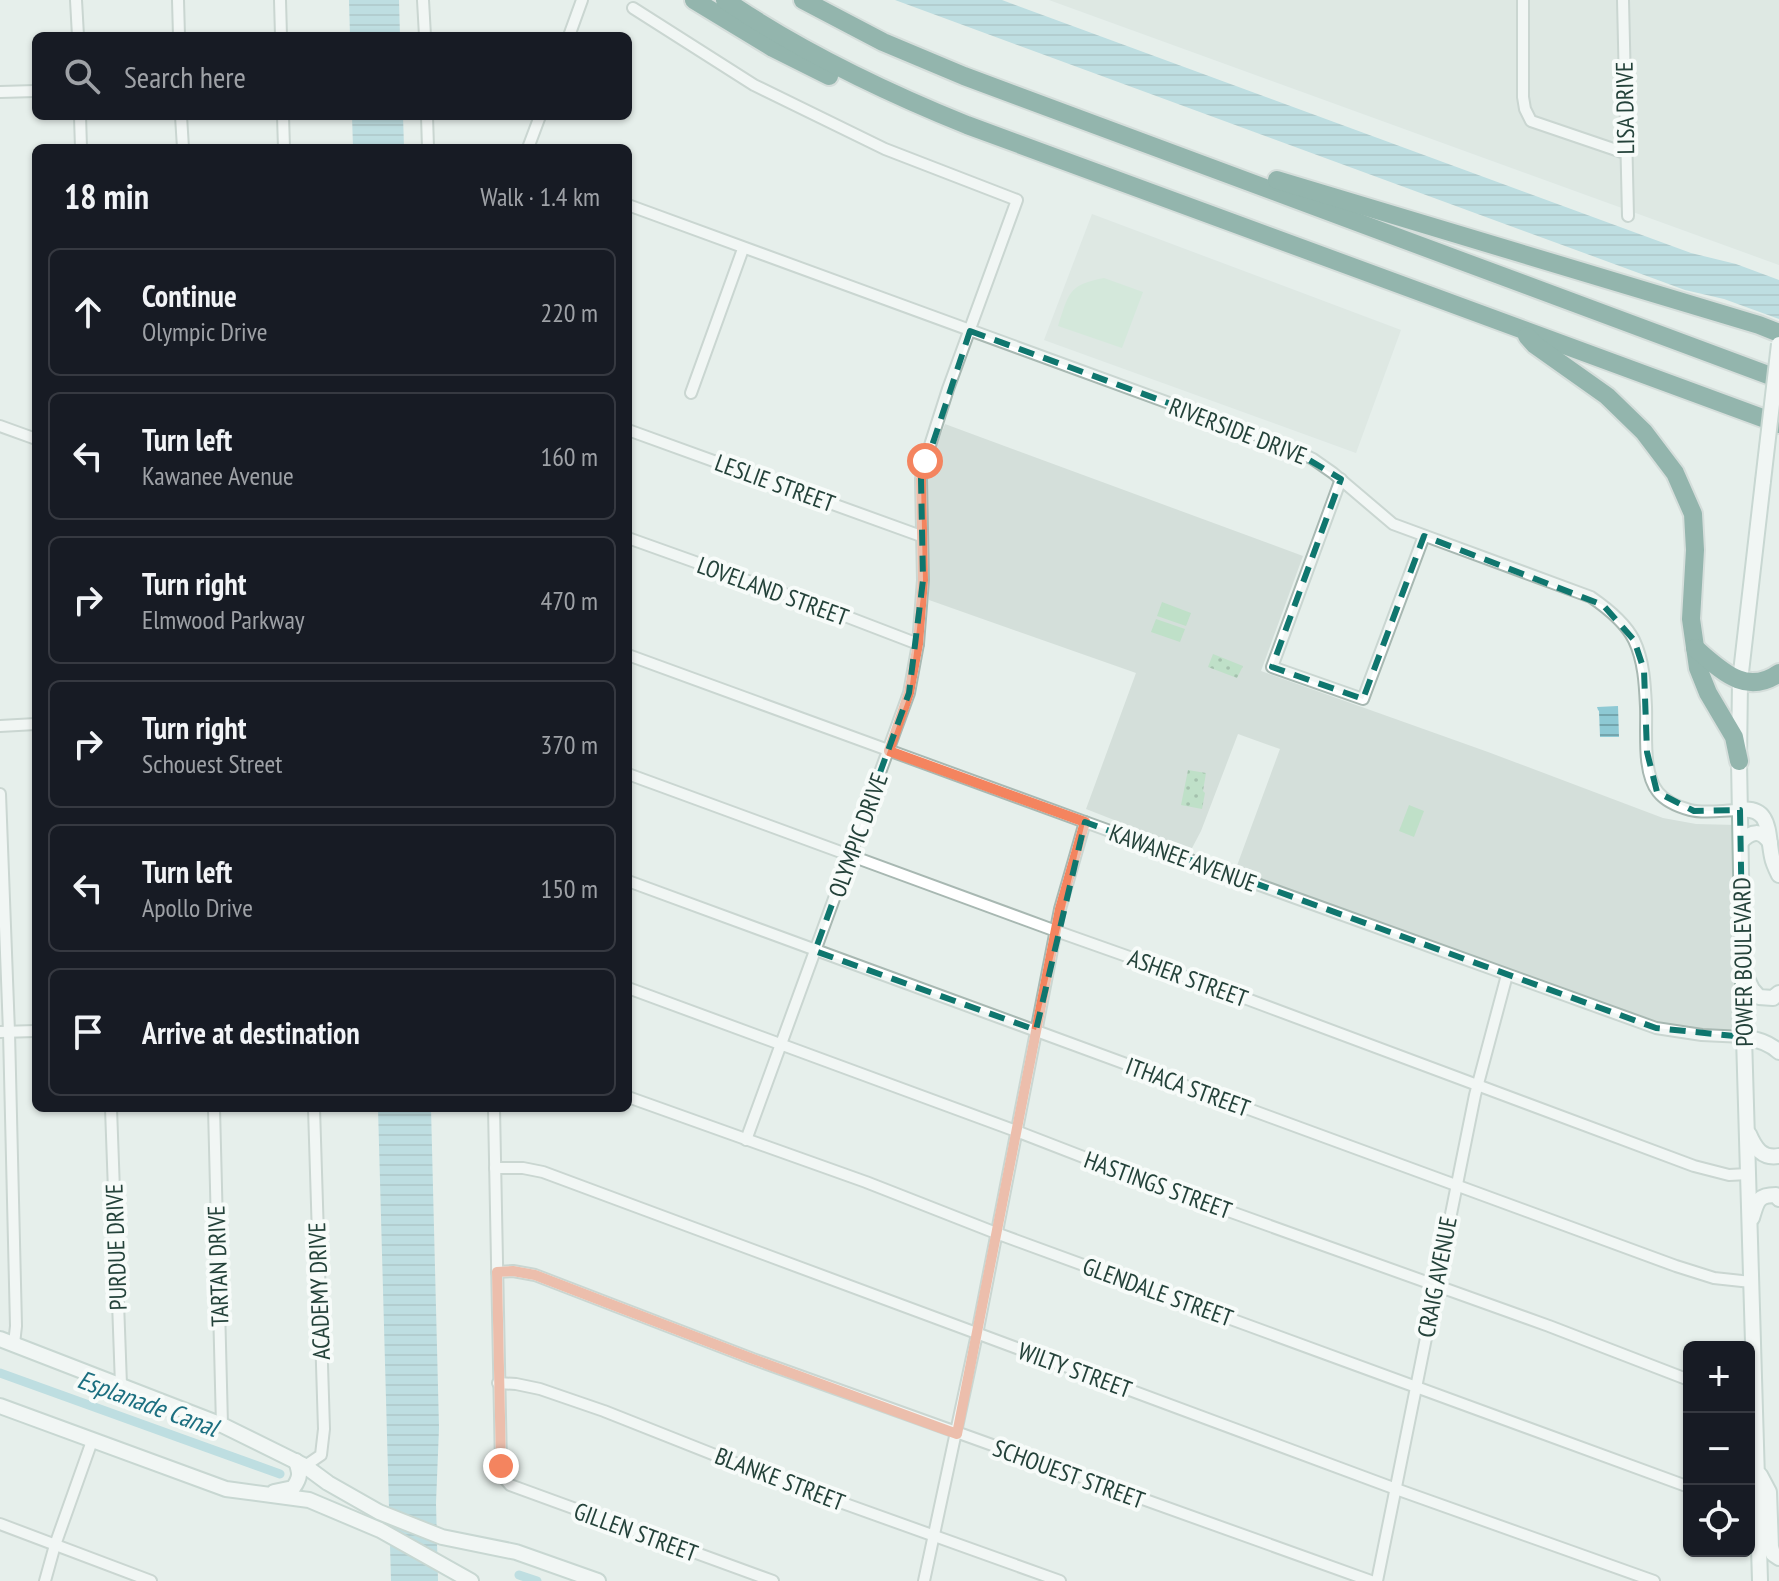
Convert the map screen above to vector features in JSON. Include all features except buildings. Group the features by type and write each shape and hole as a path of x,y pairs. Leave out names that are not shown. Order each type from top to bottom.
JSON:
{"highway":[{"path":"694,0 773,48 854,87 896,104 967,125"},
{"path":"725,0 811,53 859,78 967,125 1779,424"},
{"path":"803,0 859,31 936,65 1779,379"},
{"path":"1101,127 1779,333"},
{"path":"1519,329 1535,345 1607,396 1644,432 1675,473 1693,514 1695,550 1691,619 1698,668 1708,693 1734,737 1739,761"},
{"path":"1695,648 1728,676 1740,681 1763,681 1779,673"}],"main road":[{"name":"POWER BOULEVARD","path":"1752,1341 1740,681 1779,344"},
{"path":"1740,810 1758,812 1767,822 1772,861 1779,875"},
{"path":"1741,842 1747,835 1756,832 1770,843"},
{"path":"1743,970 1759,997 1773,998 1779,993"},
{"path":"1744,1037 1756,1038 1779,1052"},
{"path":"1747,1130 1756,1148 1764,1155 1779,1156"},
{"path":"1749,1223 1757,1201 1766,1195 1776,1195 1779,1199"},
{"path":"7,1342 222,1425 300,1463 379,1512 442,1537 516,1552 598,1581"},
{"path":"0,1406 226,1489 309,1500 380,1530 471,1581"},
{"name":"POWER BOULEVARD","path":"1754,1413 1758,1471 1755,1489"},
{"path":"262,1494 293,1488 300,1478 300,1463"},
{"path":"1758,1471 1769,1492 1771,1547 1773,1554 1779,1558"},
{"name":"POWER BOULEVARD","path":"1755,1524 1760,1581"}],"street":[{"path":"76,0 78,32"},
{"path":"178,0 179,32"},
{"path":"280,0 281,32"},
{"path":"423,0 425,32"},
{"path":"570,32 582,0"},
{"path":"1523,0 1523,97 1531,121 1625,153"},
{"name":"LISA DRIVE","path":"1623,0 1628,216"},
{"name":"OLYMPIC DRIVE","path":"633,8 754,85 885,149 1017,200 948,389 921,479 923,580 918,644 909,693 746,1140"},
{"path":"0,92 32,91"},
{"path":"80,120 81,144"},
{"path":"181,120 183,144"},
{"path":"283,120 284,144"},
{"path":"427,120 428,144"},
{"path":"530,144 538,120"},
{"name":"RIVERSIDE DRIVE","path":"632,207 1284,445 1313,459 1341,479 1393,524 1591,597 1623,624 1634,640 1644,670 1647,752 1650,776 1657,792 1673,804 1694,811 1740,810"},
{"path":"691,393 743,249"},
{"path":"0,426 32,438"},
{"name":"LESLIE STREET","path":"632,431 921,536"},
{"path":"1341,479 1272,667 1363,699 1424,536"},
{"name":"LOVELAND STREET","path":"632,539 918,644"},
{"name":"KAWANEE AVENUE","path":"632,656 1656,1028 1744,1037"},
{"path":"0,726 32,724"},
{"name":"ASHER STREET","path":"632,775 1231,993 1694,1166 1729,1175 1748,1174"},
{"path":"0,794 4,1032 16,1326 7,1342"},
{"path":"924,1581 957,1434 1060,909 1085,822"},
{"name":"ITHACA STREET","path":"632,882 1676,1266 1714,1278 1751,1282"},
{"name":"CRAIG AVENUE","path":"1377,1581 1455,1185 1477,1086 1507,975"},
{"name":"HASTINGS STREET","path":"632,989 1683,1378"},
{"path":"4,1032 32,1031"},
{"name":"GLENDALE STREET","path":"632,1098 1684,1485"},
{"name":"PURDUE DRIVE","path":"111,1112 121,1385"},
{"name":"TARTAN DRIVE","path":"214,1112 222,1425"},
{"name":"ACADEMY DRIVE","path":"300,1463 321,1455 324,1429 314,1112"},
{"path":"494,1112 498,1383"},
{"name":"WILTY STREET","path":"495,1168 543,1172 1396,1489 1654,1581"},
{"name":"SCHOUEST STREET","path":"497,1272 535,1275 957,1434 1371,1581"},
{"name":"GILLEN STREET","path":"498,1383 501,1466 503,1477 510,1485 773,1581"},
{"name":"BLANKE STREET","path":"498,1383 540,1389 773,1478 1060,1581"},
{"path":"45,1581 92,1441"},
{"path":"0,1524 126,1576 151,1581"}],"highlighted area":[{"path":"970,331 1284,445 1341,479 1272,667 1363,699 1424,536 1603,605 1634,640 1644,670 1647,752 1657,792 1694,811 1740,810 1744,1037 1656,1028 1085,822 1036,1030 815,951 909,693 923,580 921,479"}],"shaded area":[{"path":"1049,0 1779,0 1779,265"},
{"path":"1092,214 1401,330 1356,453 1044,340"},
{"path":"945,424 1303,556 1261,671 1663,818 1696,824 1737,825 1740,1032 1670,1027 1638,1019 1235,871 1280,749 1238,734 1191,850 1086,809 1136,673 929,600 927,471"}],"green space":[{"path":"1104,278 1143,292 1122,348 1058,326 1072,292 1083,284"},
{"path":"1162,602 1191,613 1186,626 1157,616"},
{"path":"1156,619 1185,629 1180,642 1151,632"},
{"path":"1213,654 1243,666 1237,678 1208,667"},
{"path":"1188,770 1206,773 1202,809 1181,805"},
{"path":"1409,805 1424,811 1414,837 1399,831"}],"water":[{"path":"349,0 399,0 400,32 350,32"},
{"path":"895,0 1002,0 1691,253 1736,264 1779,280 1779,319 1724,299 1685,290"},
{"path":"352,120 403,120 404,144 353,144"},
{"path":"1618,706 1619,737 1600,737 1597,707"},
{"path":"378,1112 431,1112 439,1428 436,1503 438,1581 391,1581"}],"waterway":[{"name":"Esplanade Canal","path":"0,1373 280,1474"},
{"name":"Esplanade Canal","path":"381,1522 400,1530"},
{"name":"Esplanade Canal","path":"519,1575 537,1581"}],"route":[{"path":"501,1466 497,1272 535,1275 957,1434 1060,909 1085,822 889,751 909,693 918,644 923,580 921,479 925,461"}]}
